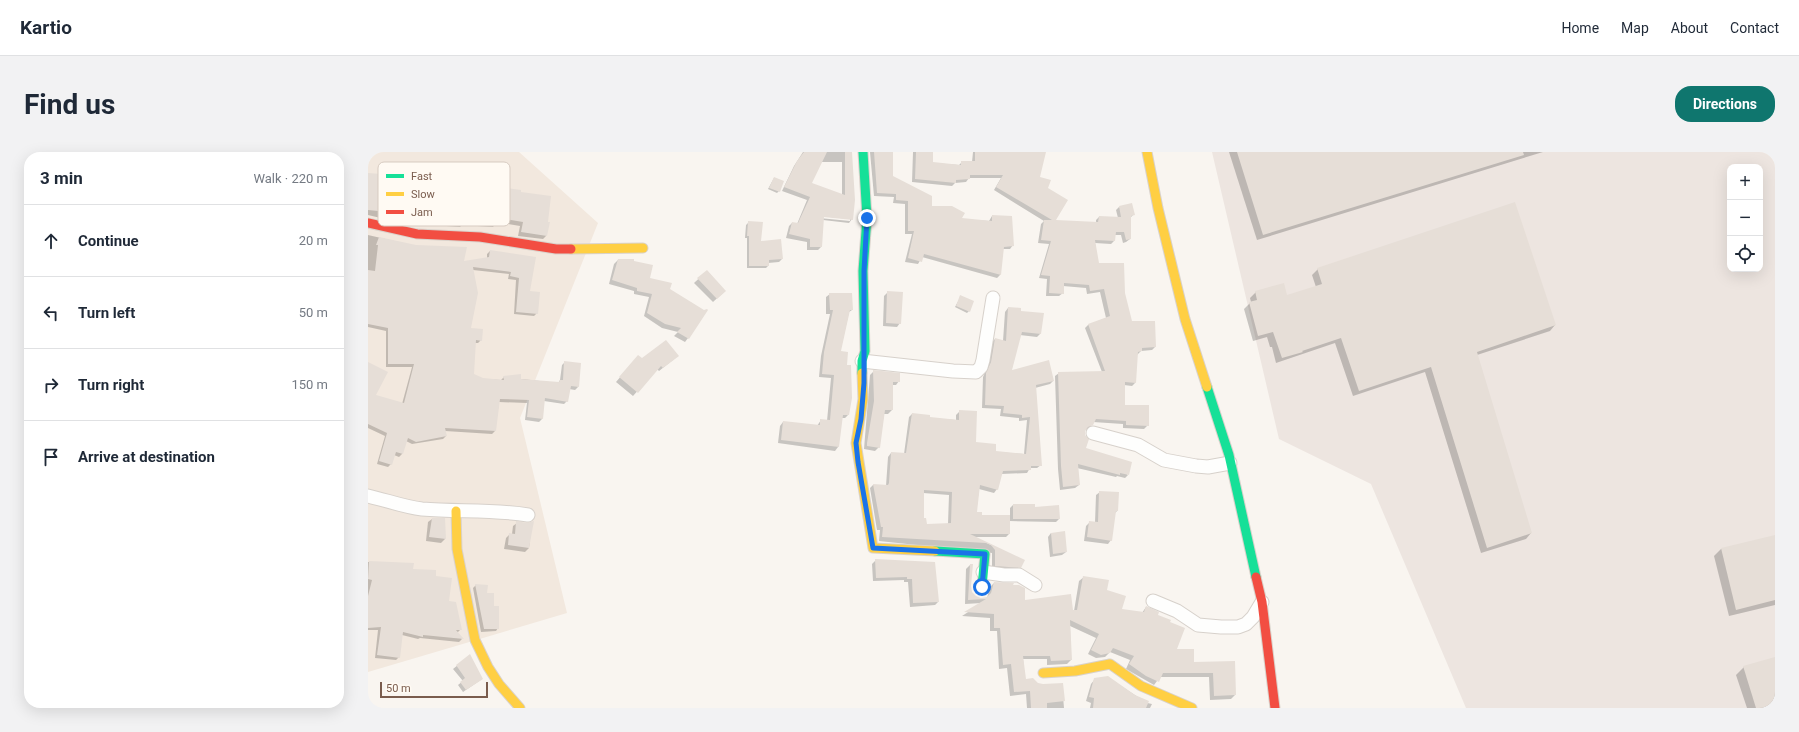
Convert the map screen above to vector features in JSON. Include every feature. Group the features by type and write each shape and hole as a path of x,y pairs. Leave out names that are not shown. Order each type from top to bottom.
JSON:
{"street":[{"path":"862,152 867,218 864,271 865,351 862,361 862,399 856,443 873,548 985,554 982,587"},
{"path":"1147,152 1158,208 1185,319 1230,463 1262,602 1275,708"},
{"path":"368,223 378,225"},
{"path":"381,226 417,234 480,238 556,249 643,248"},
{"path":"862,361 953,371 976,372 981,367 983,360 993,298"},
{"path":"1094,433 1138,446 1164,460 1202,466 1230,463"},
{"path":"368,496 420,509 502,511 528,515"},
{"path":"456,511 457,549 475,640 488,667 499,684 520,708"},
{"path":"983,572 1019,574 1034,584"},
{"path":"1153,601 1177,611 1198,625 1221,628 1238,627 1246,624 1253,617 1262,602"},
{"path":"1043,672 1075,671 1110,664 1141,686 1192,708"}],"shaded area":[{"path":"368,152 519,152 598,223 520,418 567,613 368,672"},
{"path":"1212,152 1775,152 1775,708 1466,708 1371,484 1279,439"}],"building":[{"path":"804,152 827,152 812,183 845,195 845,152 852,152 855,200 853,220 824,217 822,247 810,247 810,239 789,234 792,222 798,223 810,197 784,187 797,161"},
{"path":"874,152 893,152 893,176 932,196 932,206 952,206 965,213 962,218 992,221 992,215 1012,216 1014,246 1004,247 1001,275 924,254 922,262 908,258 914,231 908,231 908,201 896,200 896,194 877,193"},
{"path":"916,152 933,152 933,162 961,165 961,161 975,161 975,152 1046,152 1040,177 1051,180 1048,188 1068,200 1056,220 1098,222 1099,216 1121,217 1119,206 1132,203 1135,215 1131,216 1131,239 1126,240 1124,232 1116,232 1115,241 1095,240 1099,263 1124,263 1125,293 1132,321 1155,321 1156,347 1142,348 1142,351 1138,352 1136,383 1125,382 1125,405 1149,405 1149,426 1126,425 1126,421 1096,419 1093,425 1088,427 1085,431 1085,435 1089,439 1086,448 1132,462 1129,475 1120,473 1120,475 1078,464 1080,485 1063,487 1058,372 1105,371 1088,324 1110,316 1104,289 1090,291 1089,285 1064,283 1064,294 1049,293 1050,276 1041,275 1051,241 1041,240 1044,220 1052,220 996,187 1003,175 970,175 970,179 956,180 956,183 915,179"},
{"path":"1237,152 1523,152 1524,155 1263,235"},
{"path":"368,173 378,174 378,211 368,210"},
{"path":"774,177 784,181 780,192 769,188"},
{"path":"510,188 521,190 521,192 551,196 548,222 550,222 547,236 521,232 523,222 510,220"},
{"path":"1515,202 1556,325 1477,352 1532,533 1487,548 1431,367 1359,391 1341,338 1282,358 1273,332 1258,336 1249,302 1257,300 1255,291 1284,283 1287,295 1322,284 1317,268"},
{"path":"748,221 763,222 761,241 781,239 783,259 769,260 769,266 749,266 749,236 747,236"},
{"path":"379,237 416,245 467,247 464,261 489,257 490,250 536,257 530,291 540,292 538,314 516,312 519,278 510,276 511,272 473,267 478,293 471,328 483,329 482,341 476,340 474,374 483,378 504,380 503,376 521,374 521,379 559,382 560,380 563,380 564,361 581,363 579,387 571,386 568,402 545,398 543,419 527,417 529,400 500,399 496,431 445,428 447,436 416,442 408,438 403,454 396,452 392,465 379,461 387,433 368,424 368,362 388,372 376,395 404,403 414,364 388,364 388,328 368,324 368,270 375,271 378,245 376,245"},
{"path":"618,259 634,259 634,261 653,265 650,278 672,283 670,289 704,310 708,310 689,339 677,332 681,328 665,324 647,313 652,294 637,291 637,288 612,280"},
{"path":"707,270 726,291 717,299 697,278"},
{"path":"887,291 903,292 901,324 886,323"},
{"path":"829,293 852,293 853,310 850,310 841,351 848,352 847,365 851,365 852,398 849,415 843,415 839,447 781,440 783,421 820,425 820,419 830,420 834,375 822,374 824,352 833,310 830,310"},
{"path":"960,295 974,301 970,312 956,306"},
{"path":"1008,307 1021,308 1021,311 1044,313 1041,334 1022,332 1012,370 1049,360 1054,381 1036,385 1042,466 1031,466 1031,470 1003,471 998,490 980,485 977,512 982,512 982,515 1010,515 1010,534 970,534 1025,560 1021,568 995,566 995,550 991,545 986,543 882,537 883,527 881,527 873,484 888,485 891,452 906,453 912,413 930,415 930,417 959,420 959,410 977,411 976,442 996,444 996,451 1026,454 1030,417 1022,418 1022,415 1003,413 1004,406 985,405 986,373 991,362 995,338 1006,341","holes":["924,490 952,492 951,523 927,524 926,518 924,518"]},
{"path":"666,340 679,356 663,368 661,366 638,393 619,377 638,355 642,358"},
{"path":"873,370 900,373 900,382 893,382 893,410 885,410 880,448 867,446 874,401"},
{"path":"1099,491 1119,492 1118,511 1116,511 1112,541 1087,537 1089,521 1098,522"},
{"path":"1013,504 1035,504 1035,507 1059,505 1060,519 1013,519"},
{"path":"432,518 445,518 446,539 429,537"},
{"path":"516,521 527,523 534,521 529,548 508,545 509,533 515,534"},
{"path":"1065,531 1067,552 1053,554 1051,533"},
{"path":"1775,535 1775,600 1736,610 1721,548"},
{"path":"875,559 935,562 939,602 913,603 912,579 907,579 907,577 876,578"},
{"path":"369,561 414,563 413,569 436,570 436,576 452,578 449,601 456,602 462,630 456,630 464,639 423,635 423,637 403,632 400,658 377,655 381,627 368,628 368,596 372,580 368,579"},
{"path":"970,564 973,564 971,586 972,592 976,596 981,598 987,597 991,593 994,582 1014,583 1013,585 1019,585 1025,588 1025,600 1071,594 1073,610 1077,610 1083,576 1109,580 1107,590 1126,596 1122,609 1144,612 1146,606 1159,612 1158,615 1171,620 1170,622 1185,628 1177,649 1194,649 1194,662 1235,661 1236,695 1214,696 1213,673 1163,673 1159,682 1146,676 1129,664 1134,656 1113,648 1110,653 1101,655 1091,650 1099,634 1070,620 1072,660 1051,661 1050,656 1023,656 1026,679 1033,678 1038,683 1043,684 1063,683 1065,701 1047,703 1047,708 1031,708 1030,691 1014,692 1011,664 1003,665 1000,628 994,628 994,614 964,612 986,599 968,600"},
{"path":"475,584 488,585 487,593 494,593 494,606 499,606 499,629 484,629"},
{"path":"470,654 483,679 466,690 460,682 465,678 456,665"},
{"path":"1775,657 1775,708 1756,708 1743,666"},
{"path":"1108,676 1135,695 1149,701 1146,708 1093,708 1094,698 1089,697 1094,678"}],"traffic: fast":[{"path":"862,373 862,361 865,351 863,271 867,218 863,152"},
{"path":"1207,387 1229,455 1256,577"},
{"path":"935,551 985,554 982,587"}],"traffic: slow":[{"path":"1147,152 1158,208 1185,319 1207,387"},
{"path":"571,249 643,248"},
{"path":"862,373 863,399 856,443 873,548 935,551"},
{"path":"456,511 457,549 475,640 488,667 499,684 520,708"},
{"path":"1043,673 1075,671 1110,664 1141,686 1192,708"}],"traffic: jam":[{"path":"368,223 378,225"},
{"path":"381,226 417,234 480,237 556,249 571,249"},
{"path":"1256,577 1262,602 1275,708"}],"route":[{"path":"867,218 864,271 865,351 862,361 864,383 861,419 856,443 873,548 985,554 982,587"}]}
